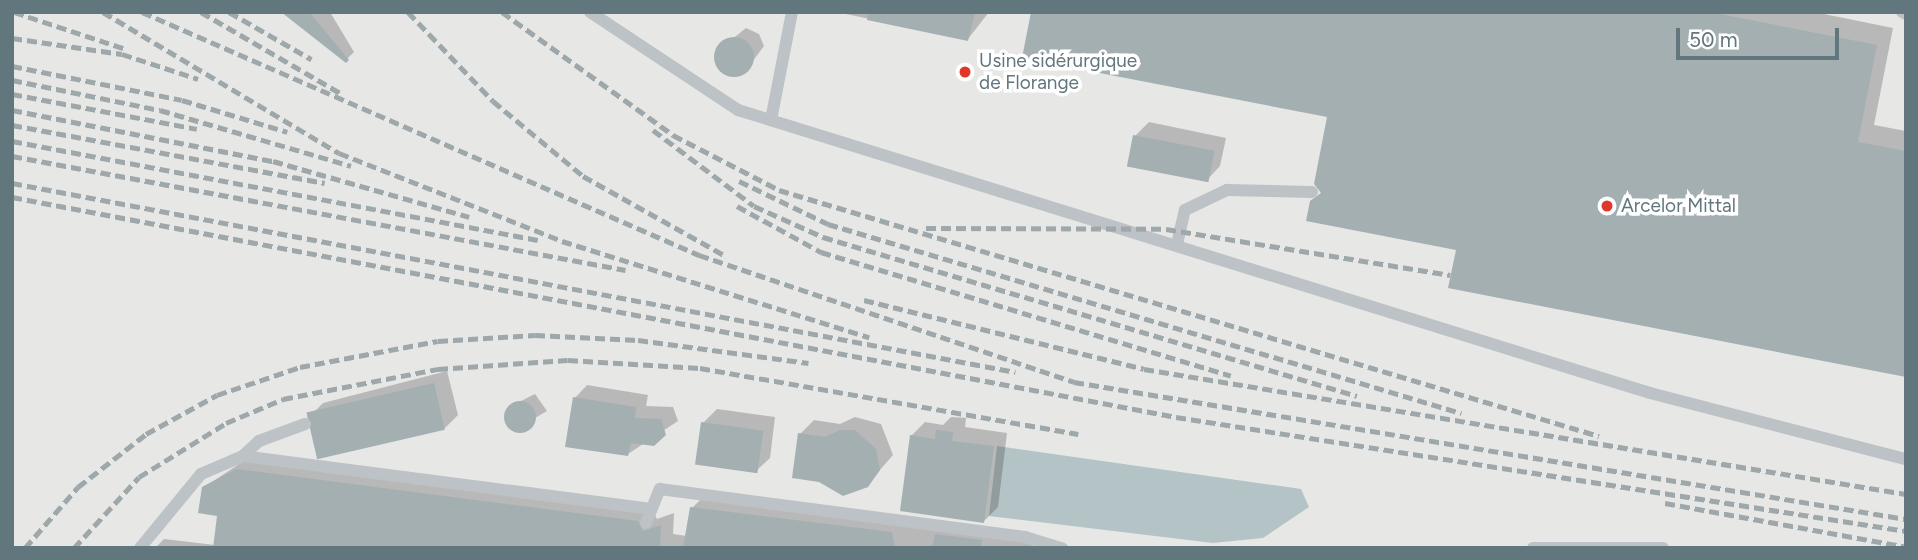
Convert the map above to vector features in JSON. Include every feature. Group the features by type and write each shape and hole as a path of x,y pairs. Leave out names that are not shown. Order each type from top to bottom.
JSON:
{"lane":[{"path":"590,12 738,110 1177,244 1650,393 1906,459"},
{"path":"771,120 793,12"},
{"path":"1177,244 1185,210 1227,190 1312,192"},
{"path":"141,548 201,474 243,456 259,441 305,424"},
{"path":"243,456 652,509"},
{"path":"646,523 660,489 1026,537 1062,548"},
{"path":"1533,548 1663,548"}],"shaded area":[{"path":"12,12 1906,12 1906,548 12,548"},
{"path":"997,446 1301,489 1309,507 1263,538 1213,543 989,516"}],"building":[{"path":"281,12 309,12 349,60 346,63"},
{"path":"868,12 975,12 968,41 867,20"},
{"name":"Arcelor Mittal","path":"1031,12 1710,12 1877,45 1858,142 1906,151 1906,377 1448,288 1456,250 1306,221 1310,201 1321,193 1314,184 1327,117 1022,58"},
{"path":"734,37 742,38 748,43 753,49 753,65 748,71 742,76 734,77 726,76 720,71 715,65 714,57 715,49 720,43 726,38"},
{"path":"1133,135 1214,151 1208,182 1127,166"},
{"path":"434,383 445,430 317,459 306,412"},
{"path":"573,397 636,407 635,418 661,419 666,435 654,446 631,443 628,456 565,447"},
{"path":"520,401 532,405 536,417 532,429 520,433 508,429 504,417 508,405"},
{"path":"701,422 763,431 757,473 695,465"},
{"path":"840,430 855,430 876,449 880,470 868,487 843,496 819,482 792,478 798,433 825,437"},
{"path":"936,430 953,432 952,441 994,446 984,523 900,511 910,435 935,439"},
{"path":"236,469 638,521 643,531 661,525 660,548 213,548 217,516 198,513 202,487"},
{"path":"690,507 892,532 895,548 683,548"},
{"path":"935,534 982,540 981,548 932,548"}],"railway":[{"path":"14,12 123,48"},
{"path":"103,12 339,153 562,241 869,337"},
{"path":"142,12 699,255 1074,382 1906,519"},
{"path":"201,12 342,94"},
{"path":"229,12 311,59"},
{"path":"408,12 493,101 583,176 724,255"},
{"path":"502,12 673,135 779,190 1599,436"},
{"path":"12,38 122,54 198,79"},
{"path":"12,66 182,100 287,132"},
{"path":"12,80 160,110 351,166"},
{"path":"12,94 197,129"},
{"path":"12,110 273,161 469,217"},
{"path":"12,125 325,183"},
{"path":"653,130 754,206 823,237 1357,396"},
{"path":"12,141 538,240"},
{"path":"12,156 625,270"},
{"path":"739,181 828,224 1461,413"},
{"path":"12,183 1015,372"},
{"path":"12,197 1176,417 1906,531"},
{"path":"737,206 821,252 1231,376"},
{"path":"926,228 1166,229 1450,275"},
{"path":"864,300 1144,369 1906,494"},
{"path":"25,548 78,487 146,434 217,395 300,367 438,341 535,335 638,340 808,363"},
{"path":"74,548 139,477 226,423 283,399 438,369 568,360 700,368 1078,434"},
{"path":"1665,503 1906,547"}],"place":[{"name":"Usine sidérurgique de Florange","path":"965,72"},
{"name":"Arcelor Mittal","path":"1607,206"}]}
